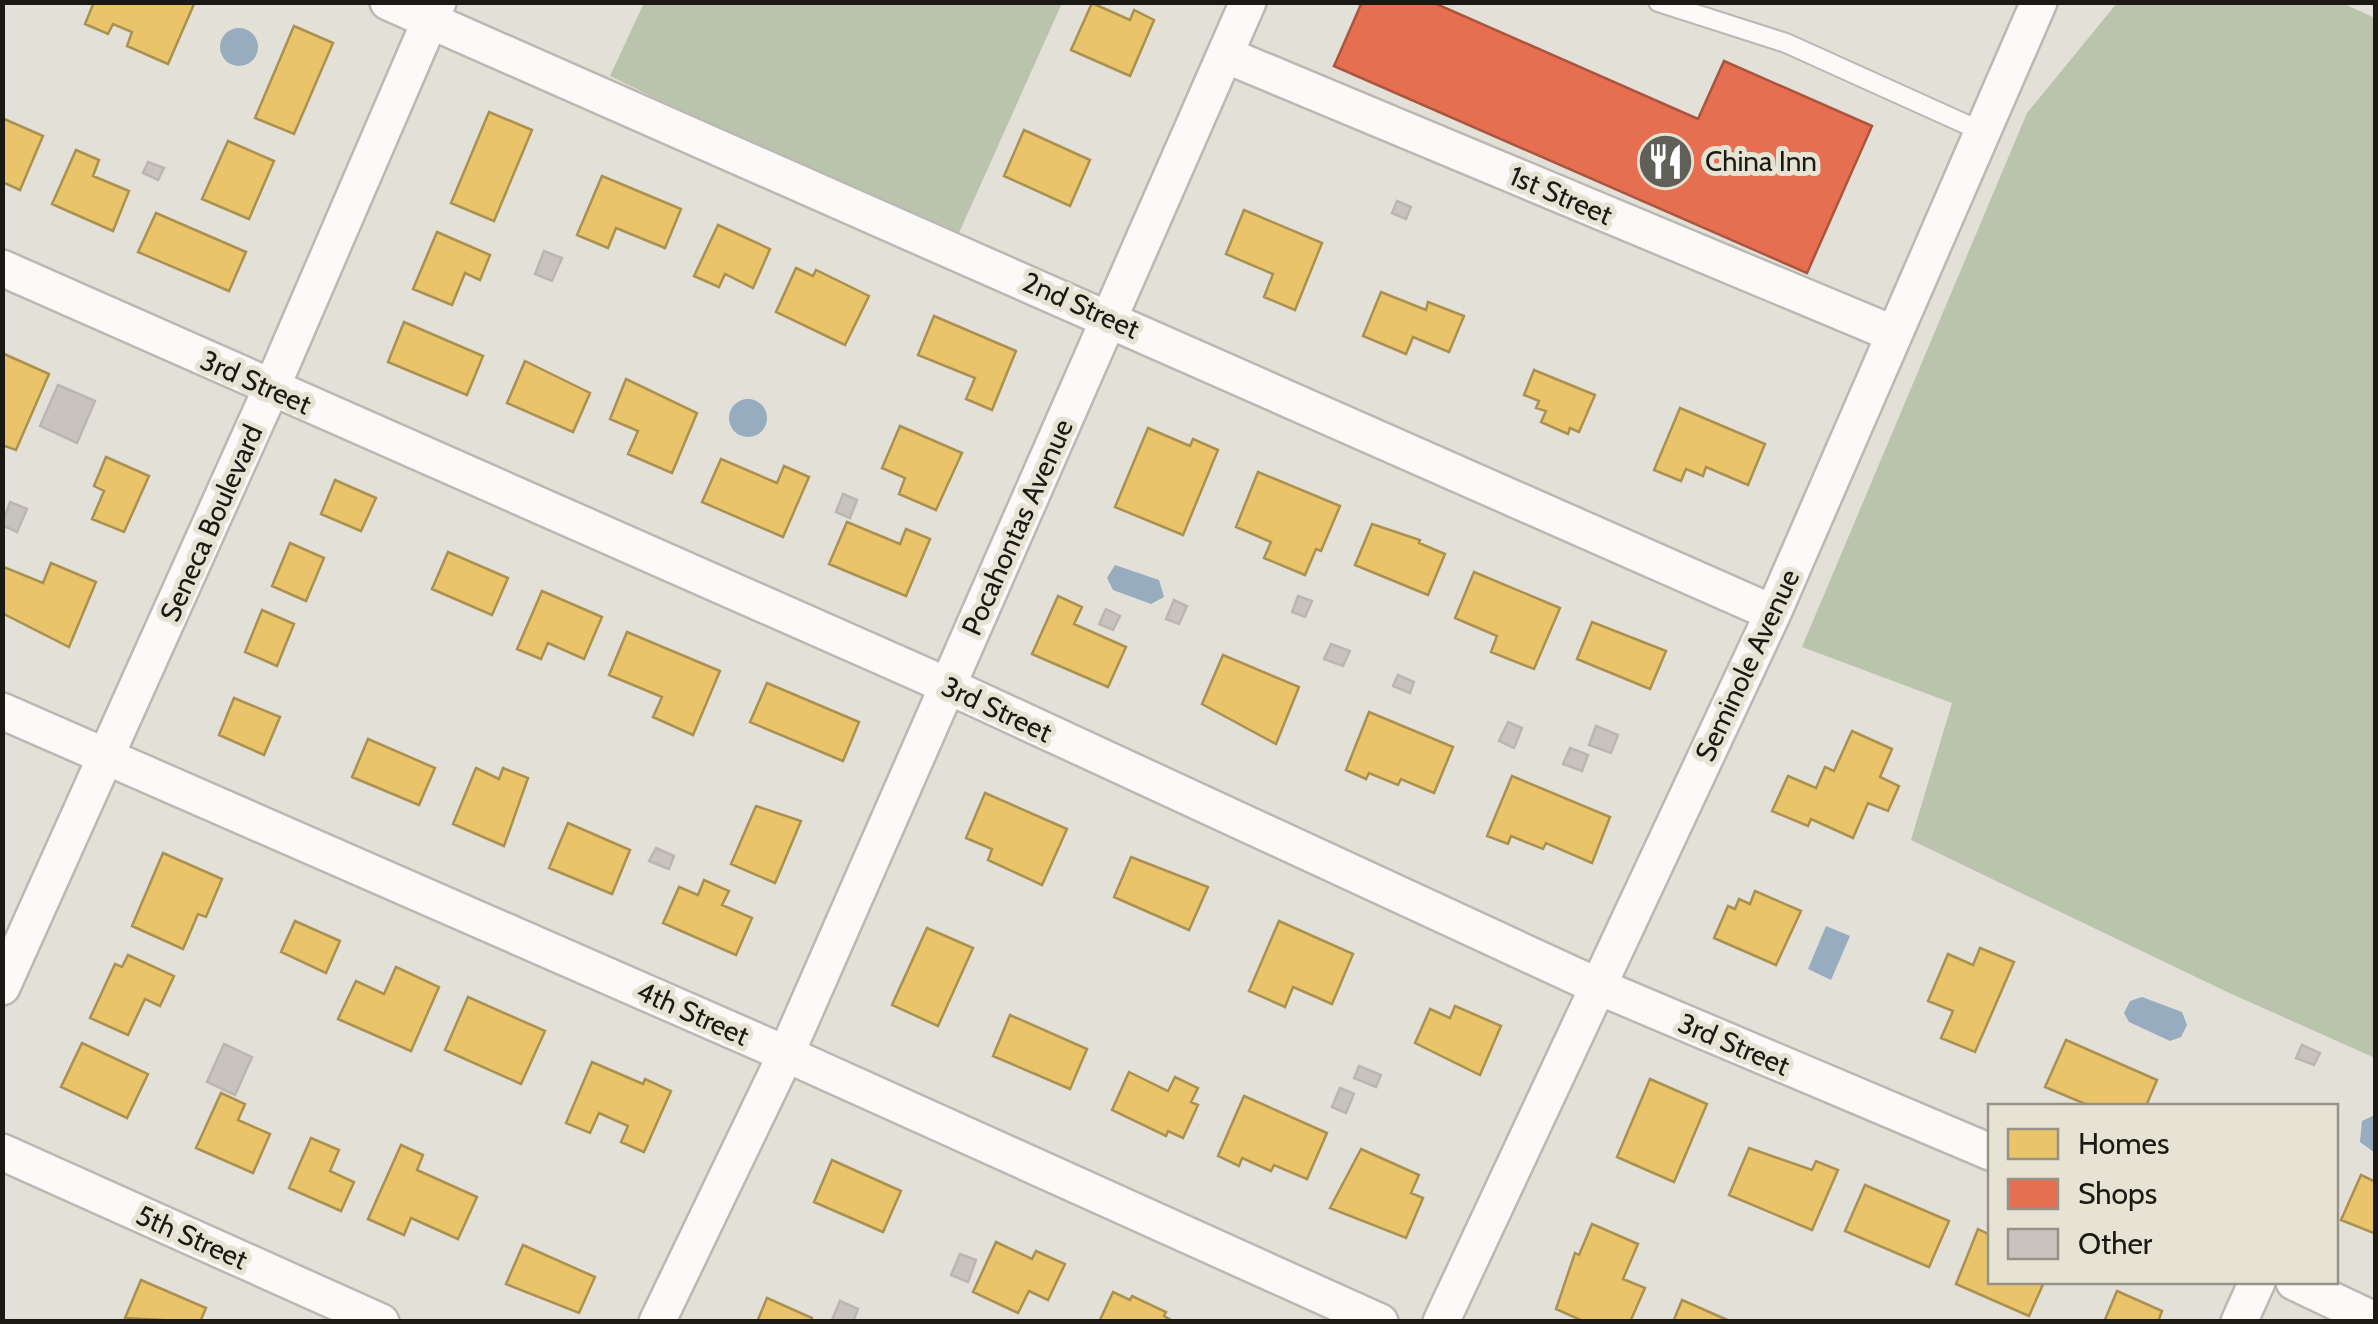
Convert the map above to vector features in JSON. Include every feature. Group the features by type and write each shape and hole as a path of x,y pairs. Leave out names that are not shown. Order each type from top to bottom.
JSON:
{"street":[{"name":"2nd Street","path":"388,2 434,12 1773,613"},
{"name":"Pocahontas Avenue","path":"657,1322 786,1054 946,685 1228,56 1248,2"},
{"name":"Seminole Avenue","path":"1441,1322 1595,985 1773,613 2039,2"},
{"name":"Seneca Boulevard","path":"2,987 272,389 434,12"},
{"name":"1st Street","path":"1228,56 1894,334"},
{"name":"3rd Street","path":"2,268 946,685 1595,985 1988,1151"},
{"name":"4th Street","path":"2,711 786,1054 1380,1322"},
{"name":"5th Street","path":"2,1152 381,1322"},
{"path":"2239,1322 2257,1284"},
{"path":"2298,1284 2376,1321"}],"lane":[{"path":"1658,2 1686,6 1786,43 1984,132"}],"green space":[{"path":"644,3 1062,3 954,244 610,76"},
{"path":"2117,3 2342,3 2375,18 2375,1058 2225,991 1911,840 1952,703 1802,647 2027,113"}],"water":[{"path":"239,28 253,33 258,47 253,61 239,66 225,61 220,47 225,33"},
{"path":"748,399 762,404 767,418 762,432 748,437 734,432 729,418 734,404"},
{"path":"1115,565 1159,580 1164,597 1151,604 1113,590 1107,578"},
{"path":"1826,926 1850,936 1831,980 1808,969"},
{"path":"2142,997 2182,1012 2187,1025 2181,1037 2170,1041 2129,1022 2124,1013 2130,1001"},
{"path":"2376,1115 2375,1153 2360,1142 2362,1121"}],"building: Homes":[{"path":"94,2 194,4 168,64 127,46 132,32 113,24 108,34 85,24"},
{"path":"1092,3 1130,20 1134,10 1154,20 1130,76 1071,50"},
{"path":"294,26 333,43 294,134 255,118"},
{"path":"489,112 532,130 494,221 451,203"},
{"path":"2,118 43,136 20,190 2,182"},
{"path":"1024,130 1090,160 1070,206 1004,176"},
{"path":"228,141 274,161 249,219 202,199"},
{"path":"76,150 99,160 93,176 129,191 113,231 52,204"},
{"path":"602,176 681,209 665,248 616,228 608,248 577,235"},
{"path":"1244,210 1322,243 1295,310 1264,297 1273,274 1226,254"},
{"path":"156,213 246,252 229,291 138,252"},
{"path":"718,225 770,249 753,288 725,274 719,287 694,276"},
{"path":"437,232 490,255 480,280 465,273 452,305 413,289"},
{"path":"796,268 813,276 816,270 869,296 845,345 776,312"},
{"path":"1381,292 1426,310 1428,302 1464,316 1449,352 1413,337 1406,354 1363,336"},
{"path":"934,316 1016,351 992,410 966,399 975,378 918,355"},
{"path":"404,322 483,356 467,395 388,362"},
{"path":"2,353 49,374 16,450 2,445"},
{"path":"525,361 590,393 573,432 507,403"},
{"path":"1534,370 1595,395 1579,432 1570,428 1568,434 1541,422 1546,411 1536,408 1539,401 1524,395"},
{"path":"626,379 697,413 672,473 628,454 638,431 610,419"},
{"path":"1680,408 1765,444 1748,485 1706,467 1703,476 1686,469 1681,481 1654,470"},
{"path":"900,426 962,453 936,510 899,494 905,478 882,468"},
{"path":"1148,428 1190,446 1193,439 1218,450 1183,535 1115,507"},
{"path":"106,457 149,476 124,532 92,519 104,491 94,486"},
{"path":"721,459 777,483 784,466 809,477 783,537 702,502"},
{"path":"1258,472 1340,506 1321,551 1316,549 1305,575 1264,558 1271,542 1236,527"},
{"path":"335,480 376,498 361,531 321,514"},
{"path":"847,522 900,544 906,529 930,539 906,596 829,564"},
{"path":"1372,524 1420,540 1419,543 1445,554 1428,595 1355,565"},
{"path":"290,543 324,558 306,601 272,586"},
{"path":"448,552 508,578 492,615 432,589"},
{"path":"51,563 96,582 69,647 2,613 4,567 43,583"},
{"path":"1474,572 1560,608 1534,669 1491,652 1497,636 1455,618"},
{"path":"542,591 602,617 584,659 548,643 541,659 517,649"},
{"path":"1058,596 1082,607 1074,624 1126,647 1108,687 1032,654"},
{"path":"262,610 294,624 277,666 245,652"},
{"path":"1592,622 1666,651 1650,689 1577,659"},
{"path":"627,632 720,671 693,735 653,717 662,697 609,675"},
{"path":"1223,655 1299,687 1276,744 1202,704"},
{"path":"767,683 859,722 843,761 750,722"},
{"path":"234,698 280,717 264,755 219,735"},
{"path":"1369,712 1453,747 1434,793 1401,779 1398,785 1369,773 1366,779 1346,770"},
{"path":"1852,731 1892,749 1880,777 1899,786 1888,811 1868,803 1853,838 1811,819 1808,826 1772,811 1788,776 1816,788 1825,767 1834,771"},
{"path":"368,739 435,768 419,805 352,777"},
{"path":"476,768 499,779 503,768 528,778 504,846 453,824"},
{"path":"1512,776 1610,817 1592,863 1546,843 1543,849 1511,836 1508,844 1487,836"},
{"path":"985,793 1067,829 1042,885 988,860 992,849 966,838"},
{"path":"756,806 801,821 775,883 731,864"},
{"path":"568,823 630,850 612,894 549,868"},
{"path":"163,853 222,879 206,917 198,914 183,949 132,926"},
{"path":"1131,857 1208,887 1189,930 1114,897"},
{"path":"704,880 729,891 722,905 752,918 736,955 663,923 679,887 698,895"},
{"path":"1755,891 1801,911 1776,965 1714,938 1728,906 1735,909 1739,899 1750,904"},
{"path":"295,921 340,941 326,973 281,952"},
{"path":"1279,921 1353,954 1332,1004 1293,987 1285,1007 1249,991"},
{"path":"927,928 973,948 938,1026 892,1005"},
{"path":"1980,948 2014,962 1975,1052 1941,1038 1953,1011 1928,1001 1948,954 1973,965"},
{"path":"128,955 174,976 160,1006 145,999 128,1035 90,1018 115,964 122,967"},
{"path":"396,967 439,987 411,1051 338,1019 356,981 384,994"},
{"path":"468,997 545,1031 521,1084 445,1050"},
{"path":"1455,1006 1501,1026 1480,1075 1415,1043 1430,1009 1450,1018"},
{"path":"1010,1015 1087,1049 1070,1089 993,1056"},
{"path":"2066,1040 2157,1080 2147,1104 2085,1104 2045,1087"},
{"path":"82,1043 148,1074 127,1118 61,1087"},
{"path":"592,1062 643,1084 645,1079 671,1091 644,1152 621,1142 628,1126 599,1113 590,1133 566,1123"},
{"path":"1129,1072 1168,1091 1175,1077 1198,1088 1191,1102 1198,1105 1183,1138 1168,1131 1166,1136 1112,1110"},
{"path":"1650,1079 1707,1104 1674,1182 1617,1157"},
{"path":"221,1093 245,1104 238,1120 270,1134 253,1173 196,1148"},
{"path":"1244,1096 1327,1133 1307,1179 1274,1165 1271,1171 1242,1158 1239,1166 1218,1156"},
{"path":"311,1138 339,1150 330,1171 354,1182 341,1211 289,1188"},
{"path":"401,1145 423,1155 417,1170 477,1197 458,1239 411,1218 404,1235 368,1219"},
{"path":"1749,1148 1812,1170 1816,1161 1838,1170 1812,1230 1729,1195"},
{"path":"1361,1149 1419,1175 1411,1193 1423,1198 1406,1238 1330,1208"},
{"path":"832,1160 901,1191 883,1232 814,1202"},
{"path":"2361,1175 2376,1182 2376,1234 2341,1220"},
{"path":"1865,1185 1949,1221 1929,1267 1845,1231"},
{"path":"1592,1224 1638,1244 1623,1279 1645,1288 1630,1322 1585,1322 1556,1309 1575,1253 1579,1255"},
{"path":"1978,1229 1988,1234 1988,1284 2043,1284 2029,1316 1956,1284"},
{"path":"996,1242 1032,1259 1036,1251 1065,1264 1048,1300 1029,1291 1018,1313 973,1292"},
{"path":"523,1245 595,1277 579,1313 506,1284"},
{"path":"141,1280 206,1308 200,1322 125,1318"},
{"path":"2117,1291 2162,1311 2158,1322 2104,1322"},
{"path":"1113,1292 1166,1312 1164,1316 1175,1322 1099,1322"},
{"path":"767,1298 812,1318 811,1322 757,1322"},
{"path":"1682,1300 1732,1322 1673,1322"}],"building: Shops":[{"path":"1362,2 1432,2 1698,119 1724,61 1872,126 1807,273 1334,66"}],"building: Other":[{"path":"148,162 164,168 158,180 143,173"},
{"path":"1397,201 1411,207 1406,219 1392,213"},
{"path":"544,251 562,258 552,281 535,274"},
{"path":"58,385 95,401 77,443 40,426"},
{"path":"843,494 857,500 850,518 836,512"},
{"path":"10,502 27,509 17,532 2,525"},
{"path":"1298,596 1312,601 1305,617 1292,612"},
{"path":"1174,600 1187,606 1179,624 1166,619"},
{"path":"1106,609 1120,616 1113,630 1099,624"},
{"path":"1331,644 1350,651 1343,666 1324,659"},
{"path":"1398,675 1414,682 1410,693 1393,686"},
{"path":"1508,722 1522,728 1514,748 1499,741"},
{"path":"1596,726 1618,735 1611,753 1589,745"},
{"path":"1570,748 1588,755 1582,771 1563,764"},
{"path":"656,848 674,856 669,869 649,861"},
{"path":"224,1044 252,1057 235,1095 207,1082"},
{"path":"2302,1045 2320,1053 2314,1065 2296,1058"},
{"path":"1359,1066 1381,1075 1376,1087 1354,1078"},
{"path":"1340,1088 1354,1094 1346,1113 1332,1107"},
{"path":"960,1254 976,1260 968,1282 951,1275"},
{"path":"840,1301 858,1309 853,1322 832,1320"}],"place":[{"name":"China Inn","path":"1666,161"}]}
